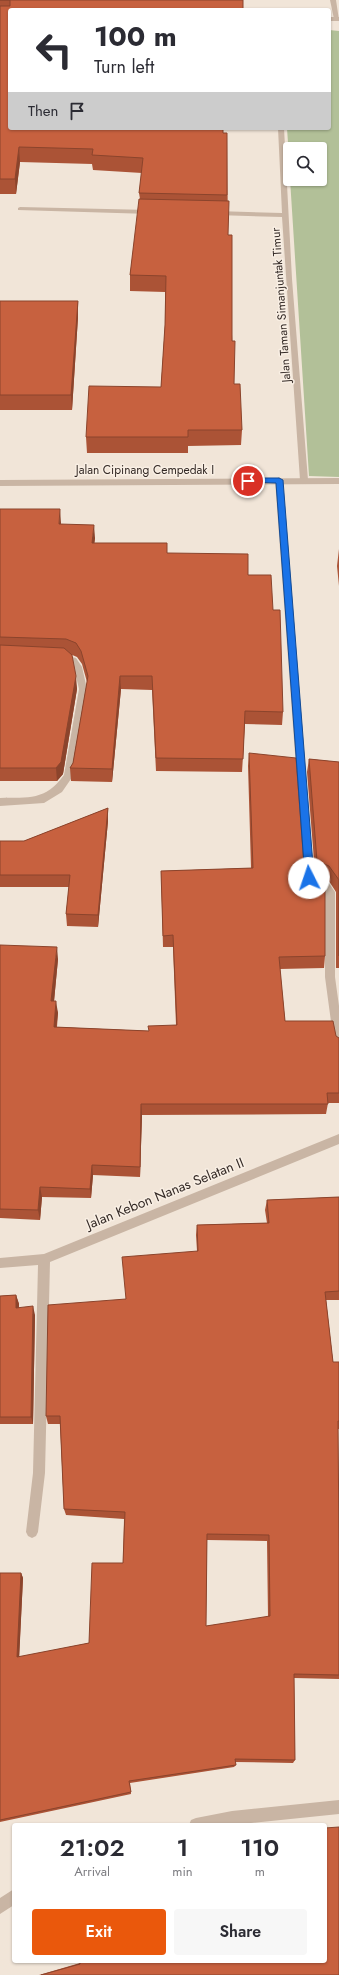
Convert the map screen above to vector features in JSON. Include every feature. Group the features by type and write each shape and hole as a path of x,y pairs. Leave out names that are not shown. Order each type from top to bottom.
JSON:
{"street":[{"path":"334,0 338,19"},
{"name":"Jalan Taman Simanjuntak Timur","path":"281,130 304,480"},
{"path":"20,210 161,212"},
{"path":"208,213 286,215"},
{"path":"279,480 309,878 323,882 330,892 330,977 339,1044"},
{"name":"Jalan Cipinang Cempedak I","path":"0,483 279,480 339,481"},
{"path":"0,802 41,800 59,789 68,776 83,689 78,667 73,660 66,657 52,657"},
{"name":"Jalan Kebon Nanas Selatan II","path":"0,1263 44,1259 339,1139"},
{"path":"32,1532 39,1473 44,1259"},
{"path":"206,1823 232,1818 339,1807"},
{"path":"0,1907 12,1898"}],"green space":[{"path":"331,30 339,31 339,477 309,476 290,186 327,186 327,142 288,142 287,130 331,130"}],"building":[{"path":"10,0 243,0 243,8 8,8 8,130 223,130 223,133 227,133 227,195 139,193 143,158 92,155 93,149 19,147 15,179 0,179 0,6 10,6"},
{"path":"139,199 229,201 228,235 232,235 232,341 235,341 234,384 240,384 242,430 188,430 188,437 86,437 89,386 161,387 165,325 166,276 130,275"},
{"path":"0,301 78,301 71,395 0,395"},
{"path":"0,509 60,509 59,524 94,525 92,543 167,543 167,553 248,554 248,575 271,575 273,610 280,610 283,712 245,711 243,759 156,758 152,676 120,676 112,769 70,768 73,763 88,676 81,651 76,643 66,639 0,637"},
{"path":"0,645 64,648 72,655 76,676 61,762 56,768 0,768"},
{"path":"249,753 296,758 304,865 310,871 321,874 325,881 325,956 279,957 285,1021 333,1021 336,1036 339,1038 339,1093 327,1093 328,1104 141,1104 140,1167 92,1165 90,1189 40,1187 38,1210 0,1209 0,945 57,947 51,1001 56,1001 54,1027 149,1031 148,1026 177,1025 173,935 163,936 161,871 253,868"},
{"path":"309,759 339,762 339,880 329,866 317,861"},
{"path":"108,808 98,915 66,914 70,875 0,875 0,841 24,841"},
{"path":"339,1197 339,1291 325,1292 333,1362 339,1362 339,1675 294,1674 295,1760 235,1759 236,1765 129,1781 131,1792 0,1820 0,1573 21,1573 17,1657 89,1643 92,1563 123,1563 125,1512 64,1509 60,1416 46,1416 48,1305 126,1299 122,1257 198,1251 197,1225 269,1223 267,1200","holes":["207,1534 269,1535 270,1616 206,1626"]},
{"path":"16,1295 16,1308 33,1306 31,1417 0,1417 0,1296"},
{"path":"339,1827 339,1975 41,1975 80,1963 327,1963 327,1828"}],"route":[{"path":"248,481 279,480 309,878"}]}
